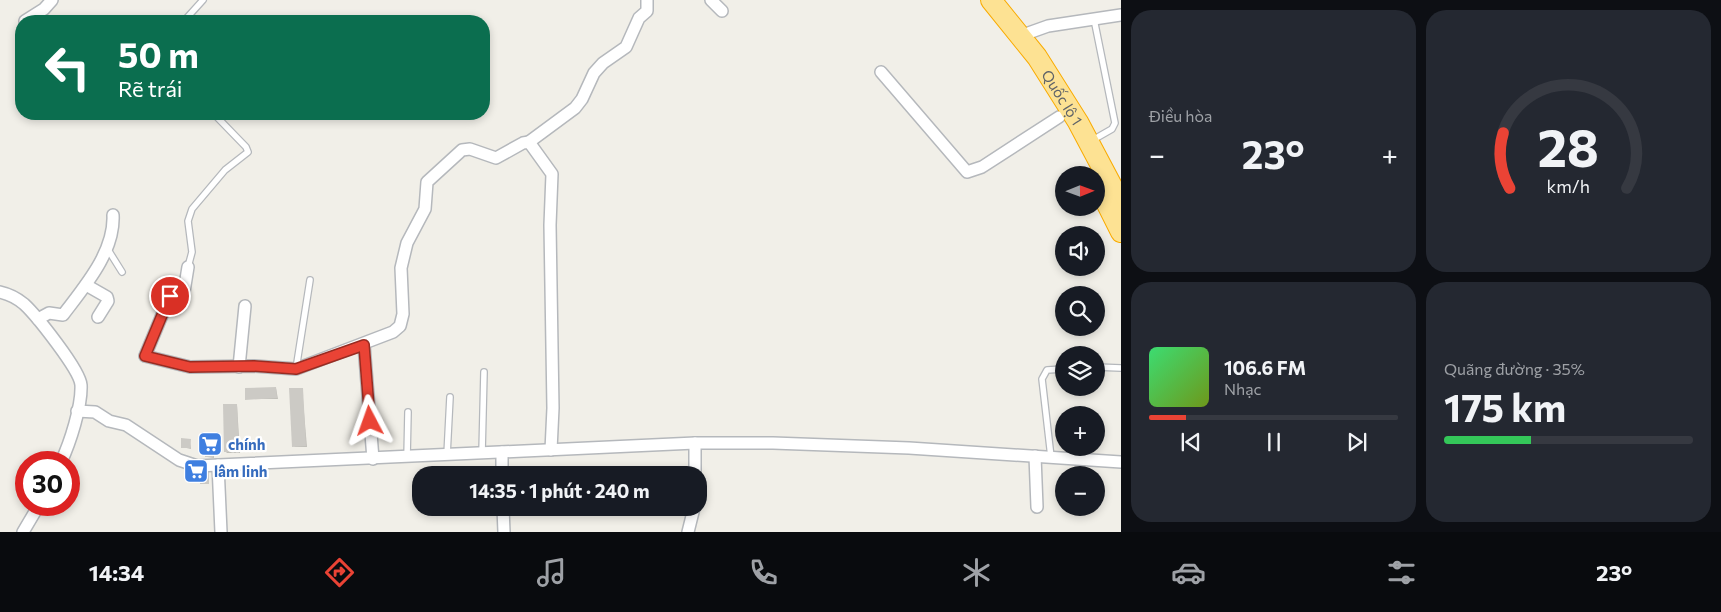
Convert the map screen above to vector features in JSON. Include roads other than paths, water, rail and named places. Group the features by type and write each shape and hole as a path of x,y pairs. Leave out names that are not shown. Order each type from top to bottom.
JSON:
{"highway":[{"name":"Quốc lộ 1","path":"975,0 1021,58 1087,166"},
{"name":"Quốc lộ 1","path":"991,0 1037,57 1088,142 1121,203"},
{"path":"1105,201 1121,232"}],"street":[{"path":"34,15 44,9 52,0"},
{"path":"188,267 183,298 170,296 145,356 185,366 296,369 364,345 393,332 400,326 403,314 402,264 406,243 424,209 427,185 430,179 462,150 470,150 496,158 523,143 529,142 580,102 594,73 603,63 626,47 639,18 647,12 647,0"},
{"path":"712,0 722,11"},
{"path":"1020,36 1040,27 1121,15"},
{"path":"881,72 967,172 982,167 1059,118"},
{"path":"529,142 547,164 552,177 550,225 553,408 551,450"},
{"path":"38,319 49,313 62,315 86,285 107,248 114,227 113,215"},
{"path":"86,285 107,297 108,301 98,317"},
{"path":"0,292 16,298 38,319 79,376 78,411 65,451"},
{"path":"239,367 244,306"},
{"path":"364,345 373,460"},
{"path":"78,411 95,412 110,421 126,425 179,460 197,466 373,460 696,443 773,443 1121,462"},
{"path":"695,466 696,443"},
{"path":"502,452 502,466"},
{"path":"1035,456 1037,507"},
{"path":"218,465 221,532"},
{"path":"23,532 32,516"},
{"path":"503,516 504,532"},
{"path":"688,532 692,516"}],"lane":[{"path":"189,15 203,0"},
{"path":"1088,142 1112,129 1115,123 1094,19"},
{"path":"188,267 192,252 188,224 192,210 225,170 248,152 246,147 220,120"},
{"path":"107,248 122,272"},
{"path":"296,369 310,280"},
{"path":"1105,367 1121,368"},
{"path":"1050,457 1042,379 1047,370 1055,370"},
{"path":"482,453 484,372"},
{"path":"447,455 450,397"},
{"path":"407,458 408,412"}],"place":[{"name":"chính","path":"210,444"},
{"name":"lâm linh","path":"196,471"}]}
